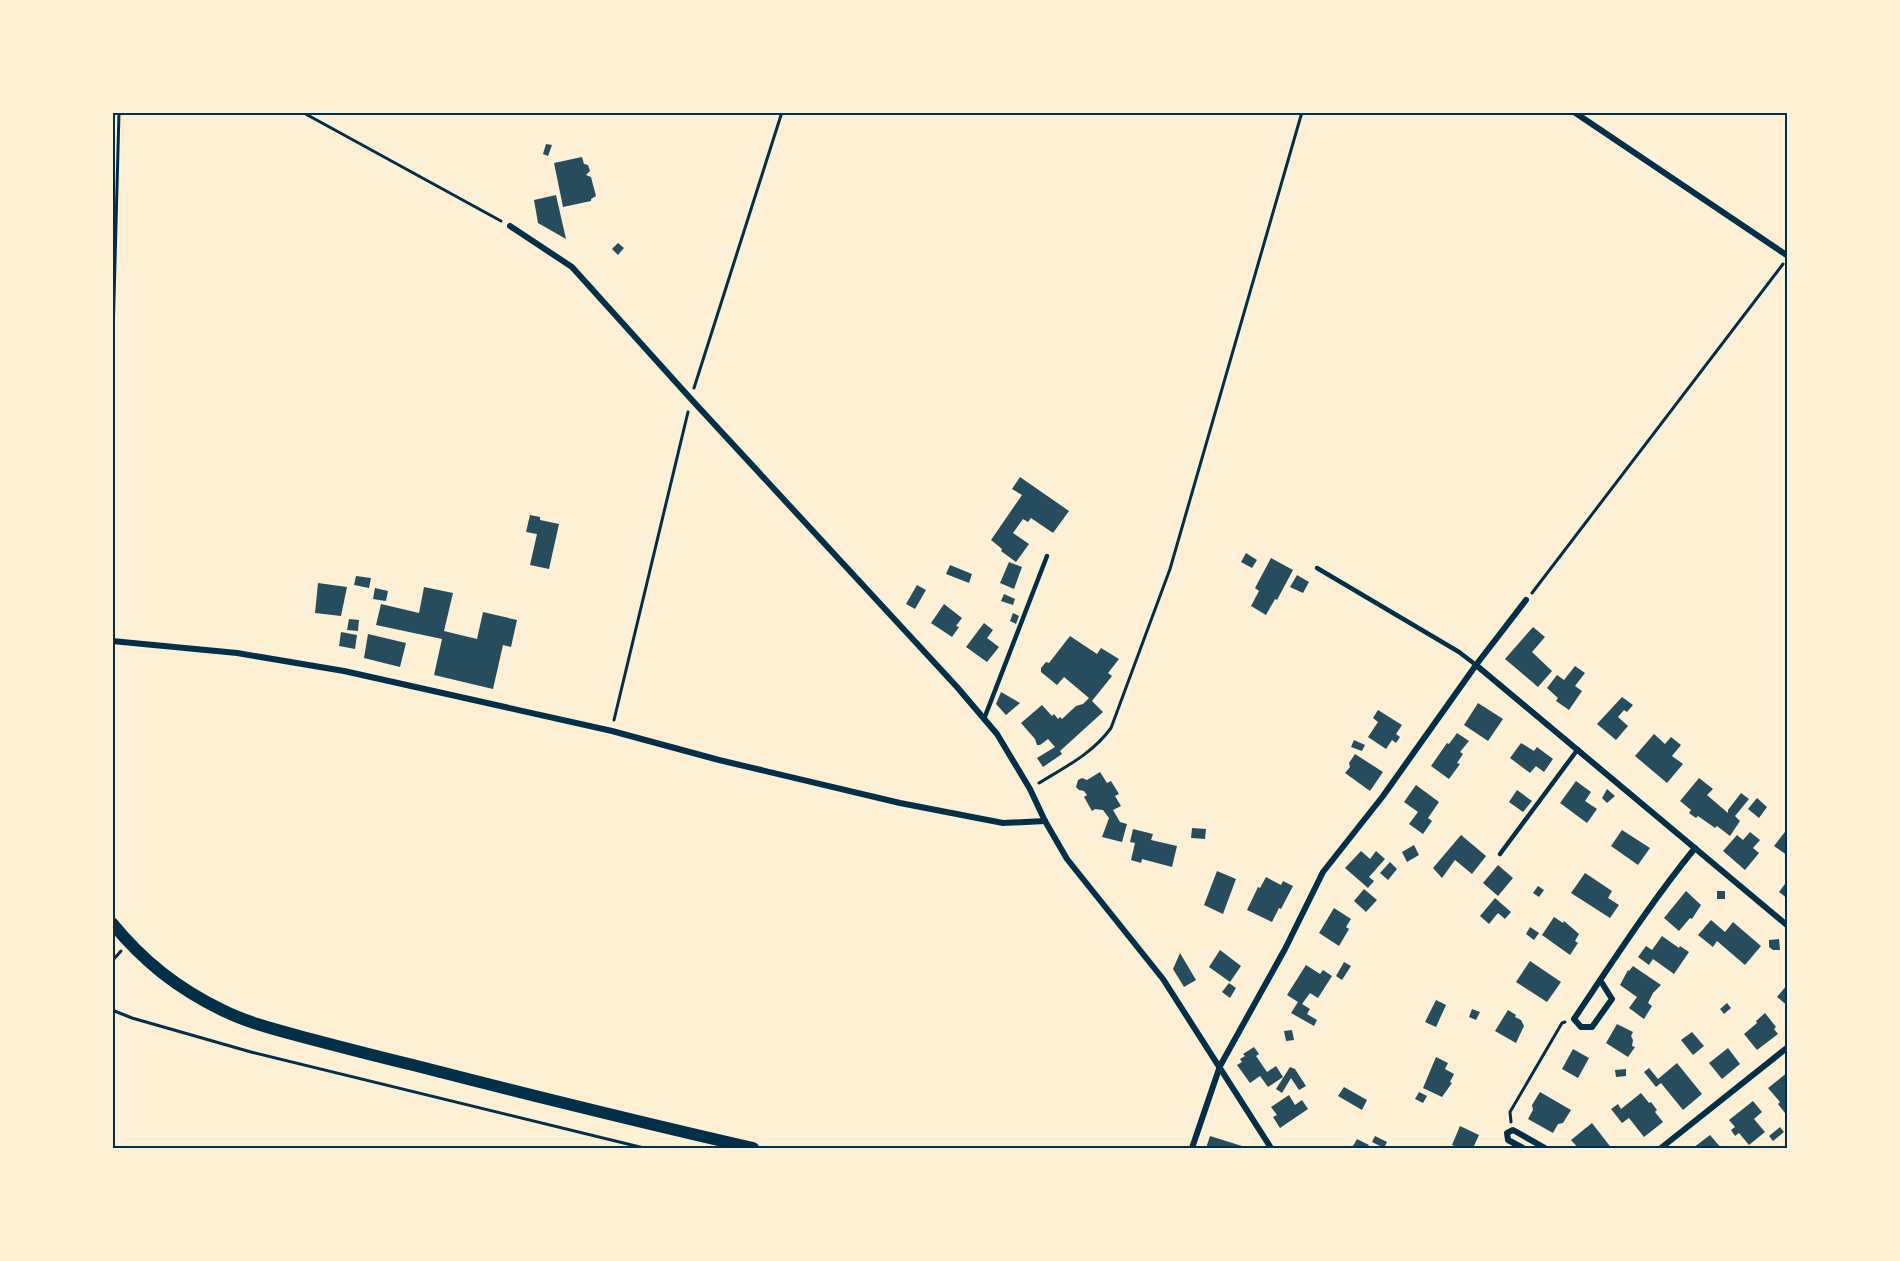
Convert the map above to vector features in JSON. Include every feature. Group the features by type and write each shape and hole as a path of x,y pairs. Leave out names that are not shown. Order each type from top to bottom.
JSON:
{"main road":[{"path":"112,923 144,960 165,976 222,1010 257,1024 526,1094 753,1149"}],"street":[{"path":"1574,112 1788,257"},
{"path":"510,226 572,267 957,687 997,734 1030,789 1067,859 1163,980 1271,1149"},
{"path":"1192,1149 1220,1066 1285,950 1323,872 1383,796 1476,664 1526,600"},
{"path":"112,641 237,653 344,671 612,731 719,760 900,803 1003,823 1045,821"},
{"path":"1476,664 1788,926"},
{"path":"1600,980 1612,999 1592,1027 1581,1027 1574,1018 1660,891 1695,848"},
{"path":"1661,1149 1788,1047"},
{"path":"1523,1149 1508,1140 1507,1133 1513,1130 1545,1149"}],"lane":[{"path":"984,719 1047,556"},
{"path":"1317,568 1476,664"},
{"path":"1500,854 1578,749"}],"path":[{"path":"112,375 119,112"},
{"path":"302,112 510,226"},
{"path":"612,731 691,399 782,112"},
{"path":"1030,789 1088,753 1111,728 1170,568 1302,112"},
{"path":"1526,600 1788,257"},
{"path":"112,1010 132,1018 251,1052 644,1149"},
{"path":"1513,1130 1510,1112 1562,1023 1574,1018"}],"building":[{"path":"546,144 552,145 548,156 543,154"},
{"path":"582,157 584,164 588,165 590,171 586,175 591,177 596,196 591,201 563,207 554,163"},
{"path":"556,195 566,239 538,223 534,200"},
{"path":"618,243 624,248 618,255 612,249"},
{"path":"1020,477 1069,511 1053,533 1031,518 1028,522 1023,519 1013,533 1029,544 1016,562 991,540 1022,495 1012,489"},
{"path":"530,515 540,517 540,520 559,524 549,569 530,565 537,534 526,532"},
{"path":"1246,553 1257,560 1252,568 1241,562"},
{"path":"1271,558 1293,570 1266,615 1251,606 1259,591 1255,588"},
{"path":"1009,562 1022,567 1014,589 1000,583"},
{"path":"950,565 972,574 969,583 946,574"},
{"path":"1297,575 1309,582 1303,593 1290,587"},
{"path":"356,576 371,578 369,588 354,585"},
{"path":"318,583 347,587 341,616 315,613"},
{"path":"917,585 926,590 915,609 906,604"},
{"path":"424,587 453,593 444,631 477,639 483,612 517,620 511,647 503,645 493,689 434,675 442,639 376,625 381,604 419,613"},
{"path":"375,588 388,591 386,601 373,599"},
{"path":"1004,594 1015,599 1013,605 1001,601"},
{"path":"944,604 962,618 952,637 931,623"},
{"path":"1013,613 1019,616 1016,624 1010,621"},
{"path":"349,619 359,620 358,631 347,630"},
{"path":"984,623 993,630 987,638 999,647 987,662 966,647"},
{"path":"1533,627 1545,637 1532,652 1552,671 1538,687 1505,659"},
{"path":"341,632 357,635 355,649 339,646"},
{"path":"368,634 406,643 400,667 364,658"},
{"path":"1070,636 1097,654 1101,648 1119,659 1108,673 1112,676 1092,701 1103,712 1060,751 1062,754 1043,767 1037,758 1055,747 1048,739 1037,745 1035,739 1021,723 1042,705 1052,716 1054,714 1058,719 1060,717 1062,719 1089,698 1064,677 1057,685 1041,672 1041,668 1046,662 1049,663"},
{"path":"1575,666 1585,673 1575,686 1582,691 1569,710 1556,701 1558,698 1547,688 1557,675 1564,680"},
{"path":"1001,692 1020,703 1006,715 996,704"},
{"path":"1622,697 1633,705 1618,717 1628,726 1616,740 1597,724"},
{"path":"1478,703 1503,719 1488,741 1464,725"},
{"path":"1378,710 1402,725 1396,734 1400,737 1396,743 1392,740 1386,749 1368,737 1378,722 1373,718"},
{"path":"1457,733 1469,741 1460,752 1463,754 1457,763 1460,764 1449,779 1431,766"},
{"path":"1654,734 1665,744 1671,737 1681,745 1672,756 1683,764 1667,783 1635,756"},
{"path":"1354,740 1365,745 1362,751 1351,747"},
{"path":"1521,743 1534,751 1537,747 1553,759 1544,772 1536,766 1530,773 1510,758"},
{"path":"1355,754 1383,772 1370,791 1345,773"},
{"path":"1100,772 1107,783 1111,781 1119,794 1115,796 1121,806 1113,810 1120,822 1127,824 1122,842 1102,837 1109,818 1103,810 1092,811 1084,797 1087,795 1076,787 1078,780 1082,778 1087,780"},
{"path":"1699,778 1713,789 1707,795 1728,813 1741,793 1749,799 1735,816 1740,821 1730,836 1717,826 1715,828 1698,816 1696,818 1689,813 1691,810 1680,801"},
{"path":"1576,781 1591,792 1585,801 1597,809 1587,823 1560,803"},
{"path":"1416,785 1439,802 1428,818 1432,821 1423,834 1409,824 1418,812 1404,802"},
{"path":"1607,789 1615,796 1607,803 1602,798"},
{"path":"1517,790 1532,801 1523,812 1509,802"},
{"path":"1757,798 1767,807 1759,818 1748,809"},
{"path":"1192,828 1206,829 1205,839 1191,838"},
{"path":"1788,828 1788,856 1774,846"},
{"path":"1133,829 1153,834 1151,840 1177,846 1172,867 1142,859 1141,863 1131,860 1135,843 1130,842"},
{"path":"1622,830 1650,848 1638,865 1611,846"},
{"path":"1750,832 1760,840 1753,848 1759,853 1745,870 1723,851 1737,835 1743,840"},
{"path":"1461,835 1486,856 1472,874 1455,860 1442,878 1433,868"},
{"path":"1414,845 1419,855 1407,862 1402,852"},
{"path":"1361,851 1370,859 1376,851 1385,859 1369,877 1374,881 1368,888 1345,868"},
{"path":"1390,862 1397,869 1388,880 1380,873"},
{"path":"1498,865 1513,878 1498,896 1483,883"},
{"path":"1217,871 1236,879 1223,914 1204,905"},
{"path":"1585,873 1612,891 1608,898 1619,905 1610,918 1571,893"},
{"path":"1266,877 1281,885 1283,881 1293,886 1272,922 1247,910 1258,887 1260,888"},
{"path":"1788,880 1788,899 1779,892"},
{"path":"1538,886 1544,890 1539,897 1533,893"},
{"path":"1364,889 1377,900 1366,912 1354,901"},
{"path":"1686,891 1701,905 1692,919 1690,918 1679,931 1664,918"},
{"path":"1717,891 1725,891 1725,899 1717,899"},
{"path":"1495,898 1511,912 1505,919 1498,913 1489,924 1480,916"},
{"path":"1334,908 1351,919 1346,927 1349,929 1339,946 1319,933"},
{"path":"1554,917 1563,923 1564,921 1579,934 1575,941 1578,943 1570,955 1542,935"},
{"path":"1711,920 1725,932 1733,922 1761,946 1745,965 1717,941 1713,947 1698,935"},
{"path":"1530,927 1539,933 1534,940 1526,934"},
{"path":"1662,936 1689,952 1674,974 1653,959 1649,965 1638,957 1646,946 1652,950"},
{"path":"1779,939 1780,950 1773,950 1769,947 1769,940"},
{"path":"1220,950 1241,966 1230,982 1209,967"},
{"path":"1180,953 1196,980 1184,987 1173,969"},
{"path":"1530,961 1561,982 1547,1002 1516,982"},
{"path":"1344,962 1351,966 1342,980 1336,976"},
{"path":"1306,965 1320,974 1323,970 1332,976 1318,998 1310,993 1302,1004 1310,1009 1307,1014 1317,1020 1314,1026 1291,1013 1298,1002 1287,995"},
{"path":"1633,966 1661,985 1653,993 1648,1003 1652,1006 1644,1019 1629,1008 1637,997 1620,985 1628,970"},
{"path":"1229,983 1236,988 1230,998 1222,992"},
{"path":"1788,984 1788,1006 1777,997"},
{"path":"1436,1000 1446,1005 1436,1027 1425,1022"},
{"path":"1727,1003 1731,1008 1724,1014 1720,1009"},
{"path":"1472,1009 1480,1012 1476,1020 1469,1017"},
{"path":"1508,1010 1521,1020 1524,1026 1516,1043 1495,1031"},
{"path":"1765,1013 1776,1027 1774,1029 1778,1034 1757,1050 1744,1034"},
{"path":"1617,1024 1633,1032 1632,1046 1635,1047 1628,1057 1606,1043"},
{"path":"1292,1030 1294,1040 1286,1041 1284,1031"},
{"path":"1692,1032 1704,1046 1693,1055 1681,1040"},
{"path":"1254,1047 1259,1054 1256,1056 1267,1072 1276,1066 1283,1077 1268,1087 1260,1076 1250,1083 1237,1065 1242,1062 1240,1059 1245,1056 1243,1054"},
{"path":"1728,1048 1740,1064 1722,1079 1709,1063"},
{"path":"1573,1049 1589,1058 1578,1078 1562,1069"},
{"path":"1436,1057 1448,1063 1445,1069 1454,1074 1450,1082 1452,1083 1442,1097 1423,1088"},
{"path":"1677,1063 1702,1094 1683,1110 1661,1083 1656,1087 1644,1072 1649,1068 1658,1079"},
{"path":"1290,1067 1295,1069 1306,1086 1299,1090 1291,1078 1282,1093 1276,1089"},
{"path":"1626,1069 1626,1076 1616,1077 1615,1070"},
{"path":"1788,1072 1788,1111 1785,1113 1778,1104 1780,1102 1768,1088"},
{"path":"1344,1087 1367,1100 1362,1110 1338,1096"},
{"path":"1419,1092 1427,1096 1423,1103 1415,1099"},
{"path":"1540,1092 1571,1110 1553,1133 1528,1119 1533,1110 1532,1105"},
{"path":"1641,1093 1649,1103 1651,1102 1663,1122 1644,1137 1629,1118 1622,1123 1611,1109 1618,1104 1621,1109"},
{"path":"1289,1095 1295,1105 1302,1100 1308,1109 1280,1128 1273,1117 1277,1115 1271,1107"},
{"path":"1753,1101 1762,1112 1754,1119 1765,1132 1749,1145 1739,1133 1735,1136 1731,1130 1735,1127 1729,1120"},
{"path":"1592,1123 1611,1148 1578,1148 1571,1140"},
{"path":"1460,1126 1479,1135 1473,1148 1460,1148 1452,1145"},
{"path":"1780,1127 1784,1132 1773,1141 1769,1136"},
{"path":"1710,1135 1721,1148 1693,1148"},
{"path":"1210,1136 1242,1146 1242,1148 1206,1148"},
{"path":"1375,1136 1387,1142 1384,1148 1372,1142"},
{"path":"1357,1139 1369,1145 1367,1148 1352,1148"}]}
